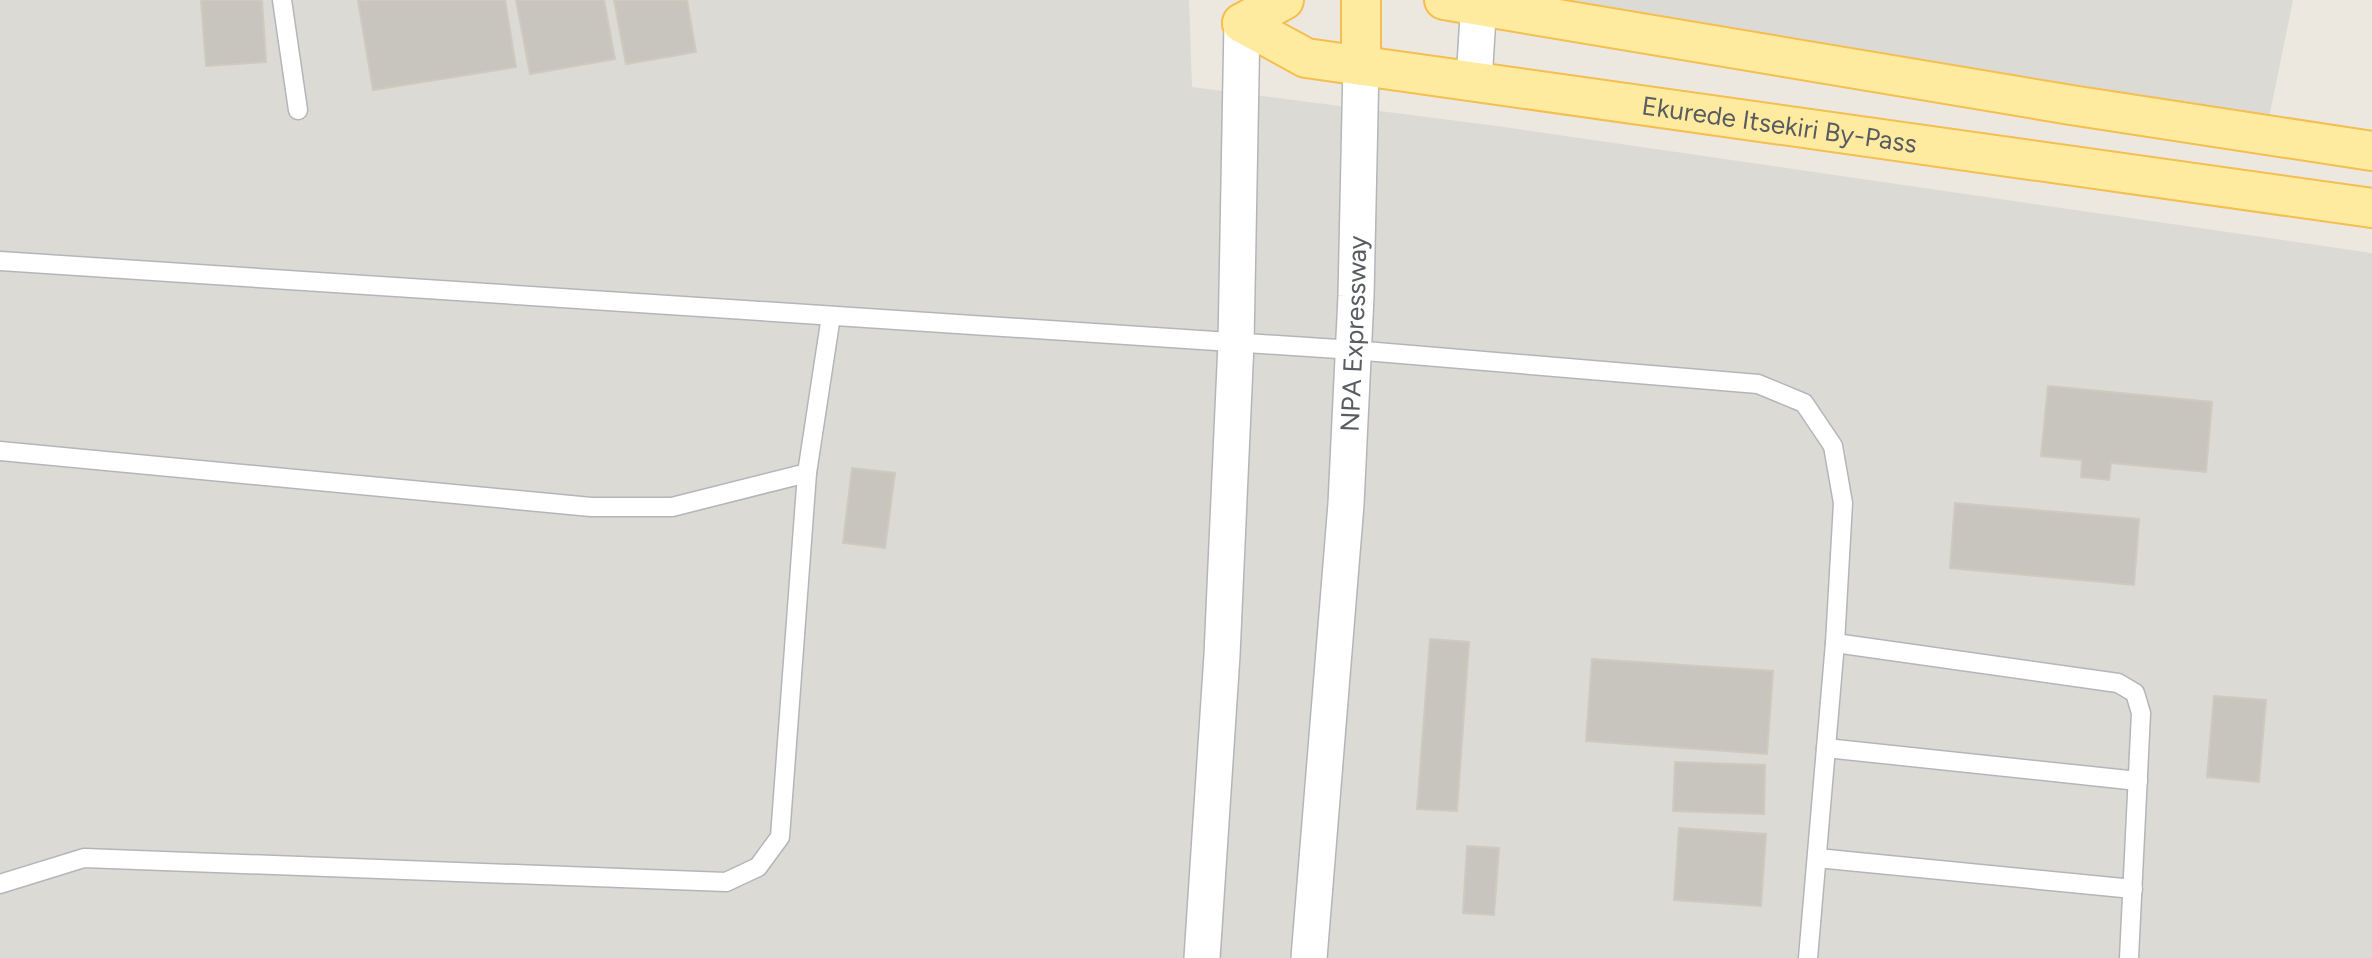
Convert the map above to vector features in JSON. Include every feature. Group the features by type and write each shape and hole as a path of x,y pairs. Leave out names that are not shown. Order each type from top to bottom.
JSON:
{"main road":[{"path":"1241,11 1284,0"},
{"name":"NPA Expressway","path":"1361,0 1361,66"},
{"path":"1468,2 2071,105 2372,151"},
{"name":"Ekurede Itsekiri By-Pass","path":"1241,11 1306,58 2372,208"}],"street":[{"path":"1468,2 1474,81"},
{"path":"1202,958 1222,655 1236,342 1241,11"},
{"name":"NPA Expressway","path":"1309,958 1346,504 1361,66"}],"lane":[{"path":"282,0 298,110"},
{"path":"0,261 1353,350 1758,384 1804,403 1833,446 1843,503 1835,643 1808,958"},
{"path":"0,884 84,858 726,882 758,867 780,837 807,473 831,316"},
{"path":"0,451 591,507 672,507 807,473"},
{"path":"1835,643 2118,683 2129,688 2139,702 2141,713 2129,958"},
{"path":"1826,748 2138,781"},
{"path":"1817,858 2133,888"}],"shaded area":[{"path":"0,0 1189,0 1192,87 1497,126 2372,253 2372,958 0,958"},
{"path":"1485,0 2293,0 2268,123"}],"building":[{"path":"201,0 262,0 266,62 206,66"},
{"path":"505,0 516,67 373,90 358,1"},
{"path":"516,0 604,0 615,59 530,74"},
{"path":"614,0 687,0 696,52 626,64"},
{"path":"2048,386 2212,402 2206,472 2111,463 2109,480 2081,477 2082,460 2041,456"},
{"path":"852,468 895,473 885,548 843,543"},
{"path":"1955,503 2139,519 2134,585 1950,568"},
{"path":"1430,639 1469,642 1457,811 1417,809"},
{"path":"1592,659 1773,671 1767,754 1586,741"},
{"path":"2214,696 2266,700 2259,782 2207,777"},
{"path":"1675,762 1765,765 1764,814 1673,811"},
{"path":"1679,828 1766,834 1761,906 1674,900"},
{"path":"1467,846 1499,848 1494,915 1463,913"}]}
